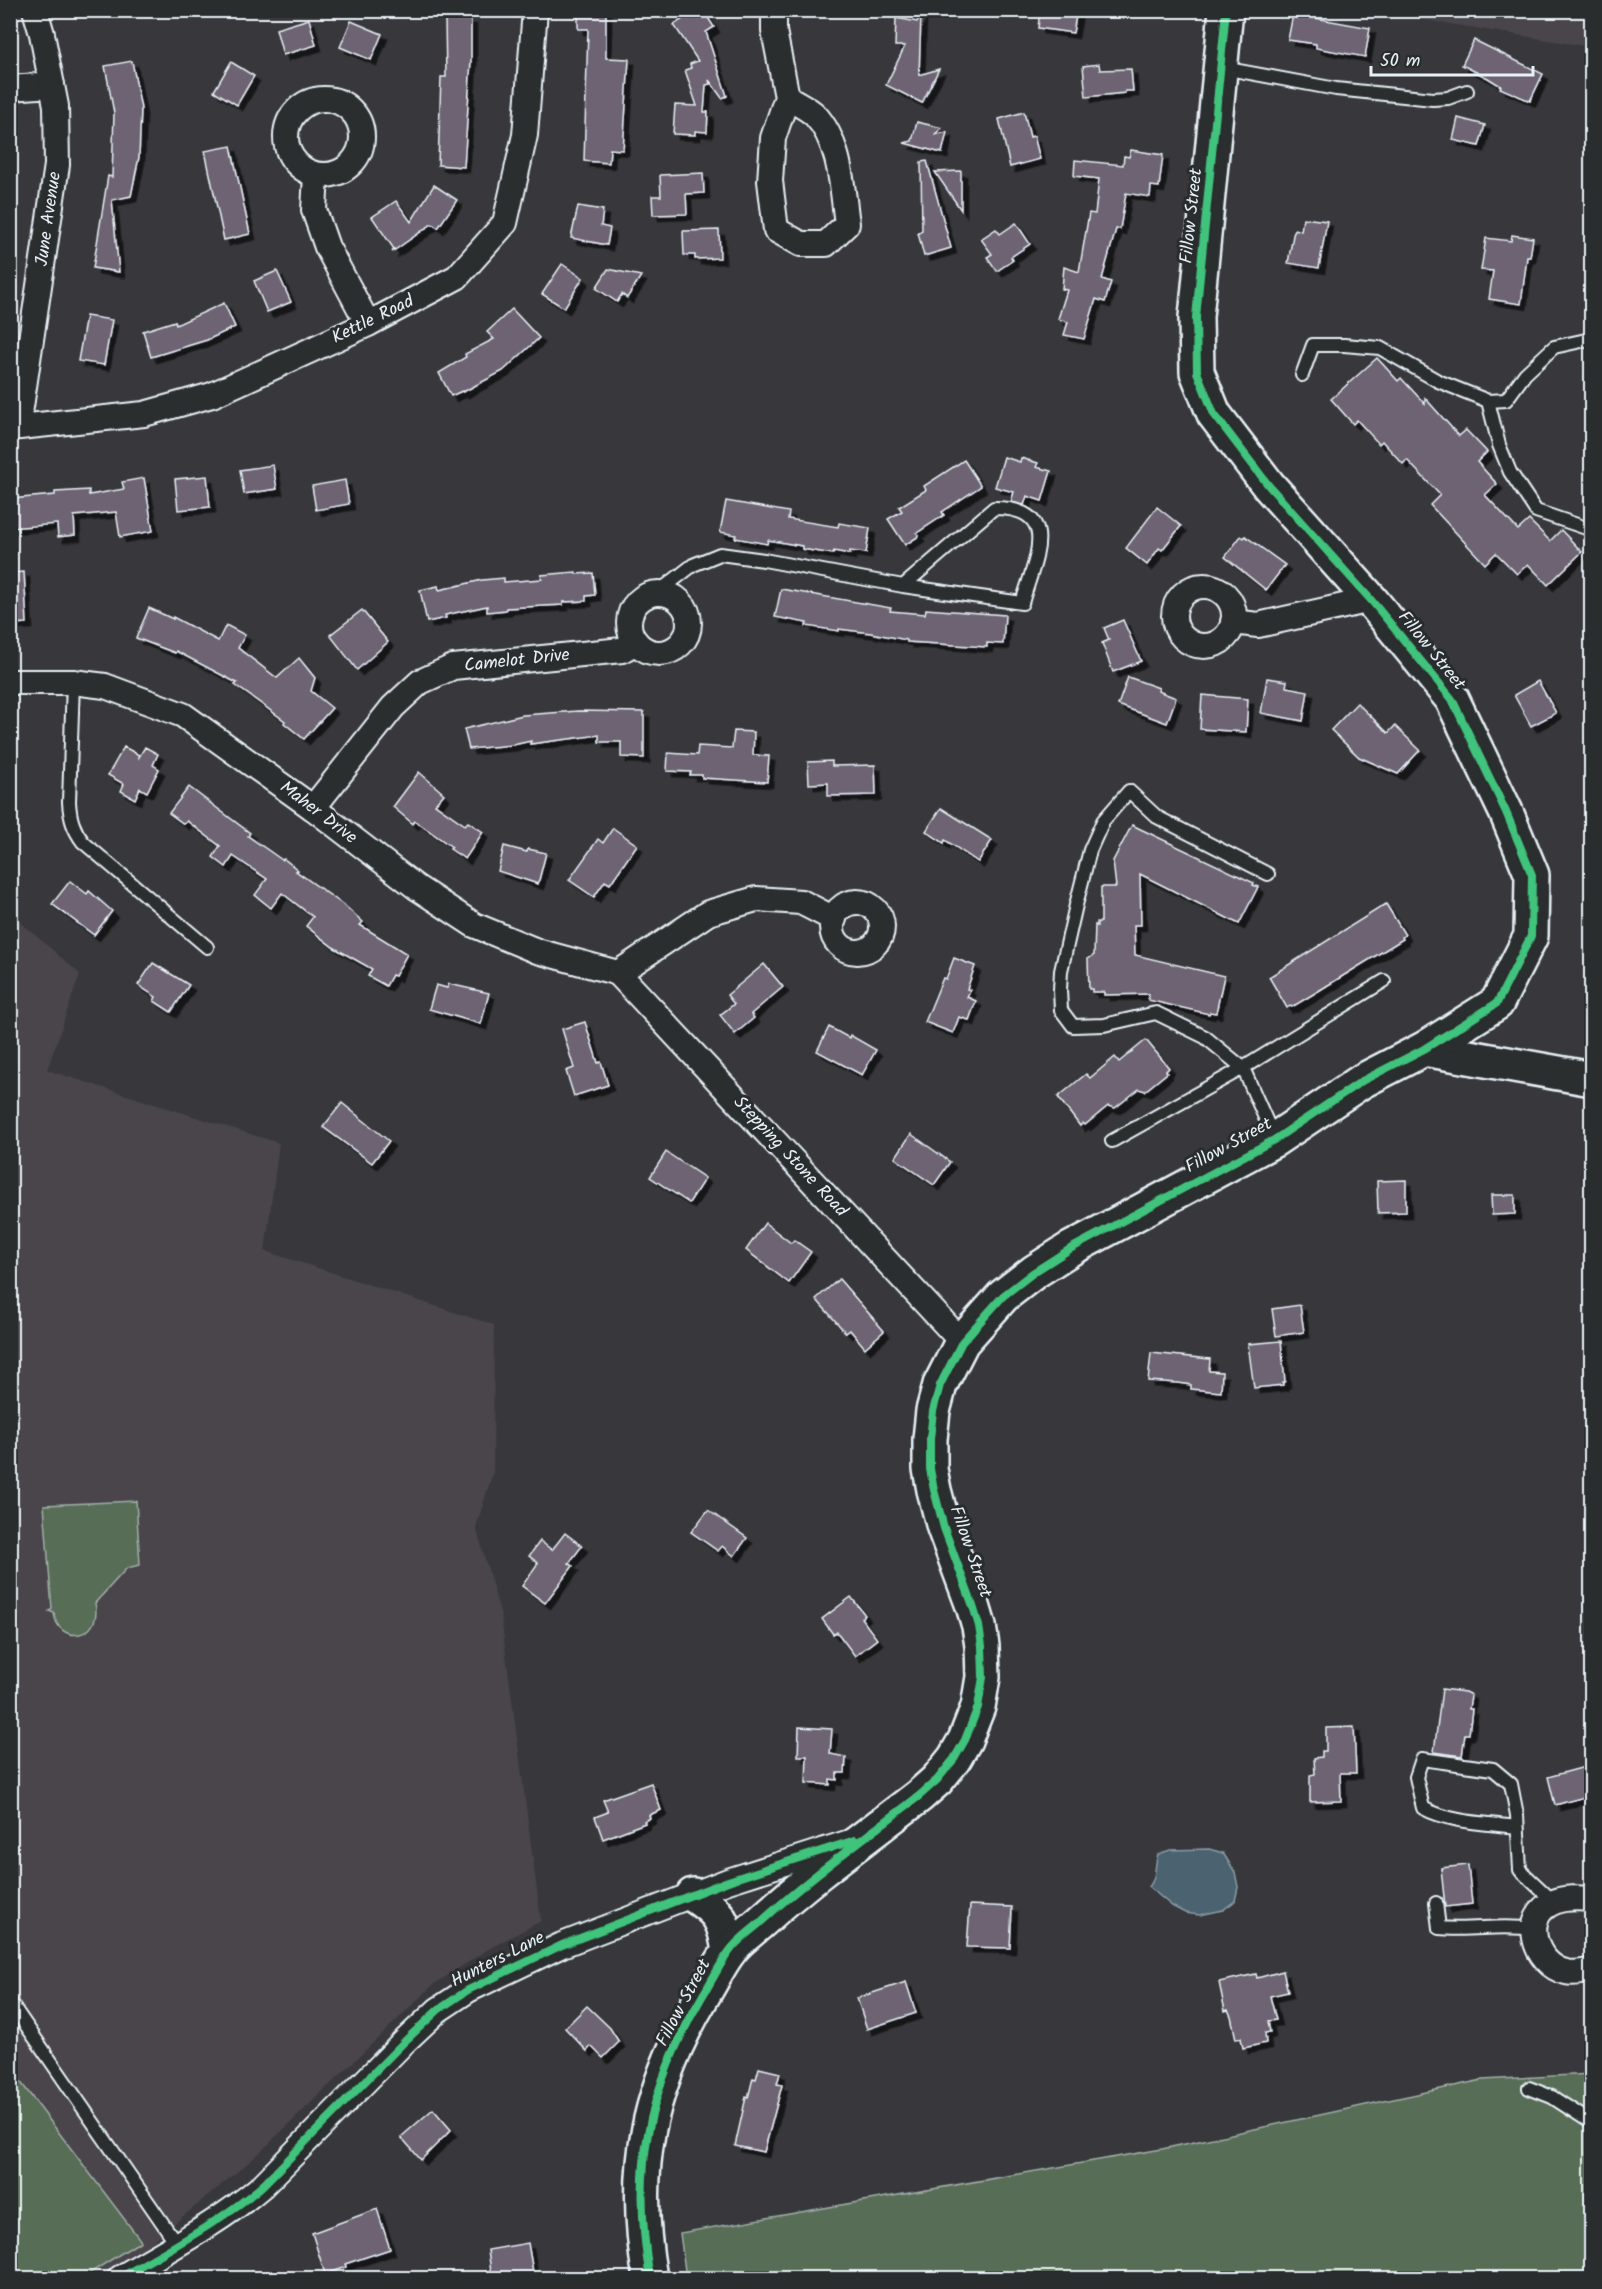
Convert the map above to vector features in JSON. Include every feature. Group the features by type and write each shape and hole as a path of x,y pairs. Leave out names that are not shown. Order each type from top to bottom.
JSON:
{"street":[{"name":"June Avenue","path":"14,428 57,165 56,106 42,33 35,10"},
{"name":"Kettle Road","path":"14,428 144,414 212,395 368,324 458,277 505,223 525,135 536,10"},
{"path":"774,10 774,31 787,97 773,138 770,180 776,230 801,244 826,244 847,224 842,184 831,139 814,114 787,97"},
{"name":"Fillow Street","path":"650,2278 643,2238 645,2141 662,2081 682,2030 729,1951 778,1906 937,1780 954,1759 974,1720 981,1694 983,1661 979,1626 938,1507 929,1454 936,1397 962,1342 1003,1296 1034,1272 1070,1249 1274,1140 1362,1081 1424,1049 1497,1004 1531,936 1532,875 1506,812 1452,699 1371,600 1269,486 1214,414 1197,372 1196,317 1226,10"},
{"path":"10,88 52,85"},
{"path":"316,175 314,210 320,228 327,247 368,324"},
{"path":"657,593 667,594 676,598 684,606 690,625 681,644 673,650 653,653 636,642 630,630 630,617 635,605 645,597 657,593"},
{"path":"1233,621 1257,625 1371,600"},
{"name":"Camelot Drive","path":"313,808 393,707 420,682 453,667 622,650 636,642"},
{"name":"Maher Drive","path":"10,682 73,682 105,686 183,715 313,808 416,887 474,926 537,951 618,973"},
{"path":"618,973 708,913 756,899 801,902 834,918"},
{"name":"Stepping Stone Road","path":"618,973 962,1342"},
{"path":"1424,1049 1592,1079"},
{"name":"Hunters Lane","path":"120,2278 220,2219 262,2186 405,2041 438,2010 468,1990 562,1945 693,1895 867,1837"},
{"path":"693,1895 713,1908 726,1930 729,1951"},
{"path":"1592,1899 1570,1898 1554,1902 1542,1910 1533,1929 1535,1945 1544,1960 1554,1968 1567,1973 1592,1969"}],"lane":[{"path":"1222,68 1336,89 1433,99 1449,98 1467,91"},
{"path":"1302,375 1313,345 1380,348 1438,381 1488,401 1506,400 1525,374 1554,347 1586,340 1592,341"},
{"path":"1488,401 1499,445 1510,472 1536,511 1592,530"},
{"path":"657,593 693,565 720,554 903,586 1022,603 1040,531 1032,517 1024,512 1008,508 994,508 903,586"},
{"path":"73,682 69,802 70,818 75,831 83,842 207,947"},
{"path":"1268,874 1157,817 1129,791 1103,821 1090,850 1061,971 1061,1010 1073,1026 1104,1025 1156,1013 1205,1037 1243,1068 1274,1140"},
{"path":"1112,1141 1243,1068 1384,981"},
{"path":"1517,1827 1456,1819 1434,1814 1423,1808 1416,1777 1422,1759 1493,1769 1511,1784 1517,1827 1520,1870 1554,1902"},
{"path":"1436,1903 1439,1928 1513,1926 1533,1929"},
{"path":"10,2002 177,2244"},
{"path":"1529,2088 1552,2097 1592,2123"}],"shaded area":[{"path":"1370,11 1591,11 1591,47"},
{"path":"11,914 80,974 47,1070 279,1143 265,1251 494,1325 493,1472 476,1527 501,1616 541,1921 490,1948 433,1985 255,2157 141,2251 96,2278 11,2278"}],"green space":[{"path":"136,1501 140,1565 127,1568 95,1603 96,1616 86,1631 70,1634 63,1630 57,1623 54,1613 49,1611 52,1609 44,1505"},
{"path":"10,2068 141,2241 82,2278 11,2278"},
{"path":"1591,2074 1591,2278 686,2278 680,2233 1162,2149 1482,2080"}],"water":[{"path":"1209,1849 1223,1853 1235,1872 1238,1887 1235,1901 1223,1910 1200,1915 1185,1913 1172,1906 1149,1887 1152,1883 1158,1854 1170,1850"}],"building":[{"path":"578,10 606,10 606,58 629,59 623,150 610,149 609,163 584,161 588,29 578,29"},
{"path":"696,10 703,10 714,27 706,32 727,96 722,98 709,80 710,84 706,85 704,112 708,112 707,132 695,131 695,135 673,134 675,105 697,106 685,70 691,68 690,64 698,61 674,25"},
{"path":"1040,10 1077,10 1073,33 1038,28"},
{"path":"1293,14 1370,28 1365,57 1316,48 1316,44 1288,40"},
{"path":"921,15 919,75 939,69 922,103 886,85 905,46 895,46 896,18 917,22"},
{"path":"309,19 316,45 283,55 276,29"},
{"path":"445,19 471,19 471,60 464,167 438,165 441,77 446,77"},
{"path":"351,21 382,34 371,60 340,47"},
{"path":"1474,40 1543,74 1530,101 1500,88 1501,86 1488,78 1462,65"},
{"path":"132,61 141,109 139,157 131,196 112,200 119,272 93,268 108,176 112,177 114,113 105,66"},
{"path":"231,62 254,76 237,105 214,91"},
{"path":"1099,64 1100,70 1131,69 1133,91 1086,97 1083,66"},
{"path":"1024,112 1030,137 1034,136 1040,159 1010,167 999,119"},
{"path":"1458,118 1485,125 1479,146 1453,140"},
{"path":"917,122 942,128 934,135 947,132 942,153 904,143 912,141"},
{"path":"231,146 250,234 224,240 205,151"},
{"path":"1131,150 1163,155 1159,187 1151,186 1150,197 1126,193 1120,229 1116,229 1102,279 1111,282 1105,302 1096,299 1084,339 1064,335 1068,322 1058,319 1067,290 1062,289 1064,267 1079,272 1089,213 1095,214 1099,179 1074,176 1075,160 1123,165 1124,156 1129,157"},
{"path":"927,161 951,248 924,256 918,233 922,231 921,162"},
{"path":"961,171 961,210 935,172"},
{"path":"703,173 704,193 686,194 687,214 653,215 652,196 661,196 660,175"},
{"path":"434,185 457,200 438,228 432,224 392,252 394,249 372,217 396,201 411,222"},
{"path":"578,206 603,210 601,226 610,228 607,245 571,238"},
{"path":"1303,218 1327,221 1319,268 1288,263 1295,229 1301,231"},
{"path":"1016,223 1030,244 1011,257 1013,260 997,271 987,257 992,254 981,239 996,229 1000,234"},
{"path":"719,230 720,258 695,259 695,255 684,255 683,231"},
{"path":"1512,235 1533,238 1530,257 1527,257 1521,304 1489,299 1493,271 1481,270 1486,238 1511,241"},
{"path":"562,264 583,278 564,308 542,294"},
{"path":"608,269 641,276 627,298 622,294 617,302 596,288"},
{"path":"277,271 291,302 267,312 254,281"},
{"path":"224,303 235,327 207,340 151,357 143,331 175,321 176,325"},
{"path":"512,309 539,338 503,371 451,396 439,373 466,357 465,354 494,339 487,332"},
{"path":"86,316 112,320 104,365 78,361"},
{"path":"1377,358 1398,381 1401,378 1425,404 1425,398 1459,436 1466,430 1487,452 1477,462 1497,484 1485,495 1518,530 1529,520 1550,541 1561,530 1582,552 1548,585 1528,564 1517,574 1496,553 1485,564 1430,505 1440,495 1407,460 1403,464 1382,441 1379,444 1357,420 1353,424 1331,399"},
{"path":"1004,457 1020,462 1021,458 1038,463 1036,467 1051,471 1042,501 1027,496 1024,505 1011,502 1014,492 995,487"},
{"path":"964,460 981,486 942,512 944,515 917,533 919,536 905,545 888,519 902,511 899,507 926,490 924,486"},
{"path":"273,465 277,489 244,494 240,470"},
{"path":"207,476 210,507 178,510 175,479"},
{"path":"144,478 153,531 120,537 116,512 74,516 75,535 58,537 57,524 10,528 10,499 55,495 55,492 89,490 89,495 124,489 122,482"},
{"path":"345,480 349,504 316,510 312,486"},
{"path":"726,501 789,512 788,519 838,527 839,523 870,528 866,553 850,551 850,554 834,551 833,554 768,540 767,544 735,538 736,535 720,532"},
{"path":"1157,507 1181,526 1162,550 1159,548 1147,565 1126,548"},
{"path":"1241,536 1244,538 1245,536 1285,565 1266,590 1225,557"},
{"path":"24,572 27,623 10,624 10,573"},
{"path":"576,572 576,574 593,573 595,595 586,596 586,601 563,602 563,605 506,608 506,610 487,612 487,606 445,615 446,618 427,622 420,590 438,586 439,590 482,580 504,578 504,582 542,579 541,575"},
{"path":"781,589 891,608 890,611 925,614 926,609 1005,615 1003,644 987,643 987,647 907,642 907,640 871,633 806,626 807,623 775,617"},
{"path":"149,608 173,619 173,617 218,641 226,625 245,635 238,648 277,678 299,658 315,678 311,691 332,708 304,739 284,723 285,721 235,685 237,683 176,651 175,653 136,638"},
{"path":"362,610 388,642 357,670 330,635"},
{"path":"1123,620 1141,661 1113,672 1102,643 1109,640 1104,628"},
{"path":"1128,677 1159,688 1158,691 1176,698 1167,723 1118,705"},
{"path":"1267,678 1287,681 1286,687 1308,691 1303,721 1261,713"},
{"path":"1538,681 1556,713 1531,726 1514,695"},
{"path":"1202,695 1248,699 1246,732 1200,729"},
{"path":"1357,703 1388,733 1395,726 1420,750 1398,774 1359,757 1331,730"},
{"path":"578,711 644,712 644,758 621,757 621,742 599,742 599,735 469,749 464,729 523,715"},
{"path":"734,731 754,732 753,755 769,756 767,782 702,778 702,775 690,775 691,772 667,771 668,753 697,755 698,746 732,748"},
{"path":"124,747 139,757 145,747 158,754 153,765 159,769 147,792 140,788 135,799 121,791 124,784 108,775"},
{"path":"832,761 832,766 875,765 876,795 828,796 828,783 809,784 808,762"},
{"path":"419,772 444,794 435,804 465,825 468,822 483,832 465,859 450,849 452,847 415,821 413,824 393,807"},
{"path":"189,787 250,833 248,836 282,860 284,859 298,870 296,871 345,906 363,922 360,925 407,954 395,976 392,975 386,986 368,976 372,969 333,947 306,926 313,917 282,893 271,908 255,895 267,879 233,856 226,867 213,857 220,846 187,821 184,824 169,813"},
{"path":"941,808 992,840 978,862 945,840 944,843 926,831"},
{"path":"1132,825 1254,883 1253,885 1258,887 1239,924 1140,874 1141,925 1134,925 1135,955 1224,976 1216,1013 1210,1012 1209,1014 1148,1000 1149,994 1104,995 1104,992 1092,992 1092,989 1089,989 1088,959 1094,955 1095,925 1101,922 1101,887 1116,887 1113,861"},
{"path":"613,828 637,845 610,884 605,881 594,897 569,880 598,839 603,843"},
{"path":"504,846 527,852 528,849 546,853 538,884 498,871"},
{"path":"70,881 87,894 89,891 112,911 94,935 52,904"},
{"path":"1386,904 1405,935 1403,939 1287,1008 1269,977"},
{"path":"954,958 975,966 967,989 970,990 967,997 976,1001 969,1020 959,1017 953,1033 925,1022"},
{"path":"153,963 189,985 171,1012 154,1001 156,997 138,985"},
{"path":"764,964 783,987 751,1014 754,1018 735,1034 720,1015 734,1004 727,995"},
{"path":"449,984 489,993 481,1024 429,1009 436,985 447,988"},
{"path":"585,1022 598,1063 601,1062 608,1085 574,1096 566,1071 574,1068 562,1029"},
{"path":"829,1027 849,1038 850,1035 876,1050 862,1075 817,1051"},
{"path":"1146,1040 1169,1068 1167,1073 1145,1091 1139,1089 1115,1108 1108,1106 1085,1125 1083,1123 1080,1126 1058,1097 1086,1074 1090,1078 1115,1057 1119,1062"},
{"path":"342,1103 389,1141 372,1163 323,1127"},
{"path":"911,1134 950,1162 934,1185 895,1158"},
{"path":"666,1152 705,1178 689,1203 650,1177"},
{"path":"1406,1180 1406,1212 1378,1213 1377,1181"},
{"path":"1491,1195 1515,1195 1515,1214 1492,1215"},
{"path":"765,1223 791,1243 794,1240 811,1252 789,1283 746,1250"},
{"path":"839,1279 884,1331 865,1348 850,1330 846,1333 816,1299"},
{"path":"1300,1305 1304,1332 1276,1336 1272,1309"},
{"path":"1281,1341 1285,1382 1283,1385 1254,1388 1248,1344"},
{"path":"1151,1353 1210,1359 1209,1371 1222,1372 1221,1392 1191,1389 1191,1385 1178,1383 1148,1381"},
{"path":"708,1510 747,1538 734,1556 722,1546 718,1551 691,1532"},
{"path":"565,1533 582,1546 569,1563 573,1566 545,1603 522,1586 538,1563 529,1556 540,1541 552,1550"},
{"path":"851,1597 865,1615 861,1618 877,1639 855,1656 837,1632 833,1634 822,1619"},
{"path":"1442,1689 1471,1695 1469,1734 1465,1734 1462,1756 1434,1752"},
{"path":"799,1727 832,1729 830,1754 846,1757 845,1773 837,1773 837,1780 830,1779 830,1785 806,1783 807,1756 798,1756"},
{"path":"1354,1727 1356,1773 1340,1773 1341,1801 1310,1802 1310,1775 1315,1774 1314,1758 1322,1757 1322,1751 1326,1751 1326,1728"},
{"path":"1592,1765 1592,1795 1555,1805 1548,1777"},
{"path":"651,1783 661,1810 649,1815 650,1818 644,1821 645,1823 603,1839 595,1817 608,1812 603,1800"},
{"path":"1468,1865 1472,1904 1445,1907 1441,1868"},
{"path":"970,1905 1012,1907 1010,1948 967,1947"},
{"path":"1283,1971 1288,1992 1270,1996 1276,2020 1268,2021 1270,2032 1265,2033 1266,2043 1243,2048 1241,2038 1236,2039 1231,2016 1228,2010 1225,2011 1219,1982 1256,1974 1257,1978"},
{"path":"906,1982 916,2013 867,2029 857,1998"},
{"path":"587,2006 610,2028 619,2042 603,2058 591,2046 587,2051 565,2028"},
{"path":"759,2068 780,2073 777,2084 782,2085 764,2152 735,2146 746,2097 748,2098 753,2078 756,2079"},
{"path":"433,2109 451,2130 421,2160 401,2137"},
{"path":"377,2209 390,2249 345,2264 346,2267 325,2274 312,2233"},
{"path":"528,2243 534,2278 492,2278 488,2250"}],"cycle path":[{"path":"650,2278 642,2201 648,2131 668,2064 703,1995 725,1957 740,1940 800,1888 937,1780 954,1759 965,1740 978,1707 983,1677 979,1626 944,1528 930,1469 933,1411 940,1385 962,1342 1003,1296 1034,1272 1070,1249 1274,1140 1362,1081 1424,1049 1497,1003 1531,936 1532,875 1506,812 1452,699 1371,600 1269,486 1214,414 1197,372 1196,317 1226,10"},
{"path":"120,2278 211,2224 262,2186 405,2041 438,2010 468,1990 562,1945 728,1881 855,1840"}]}
